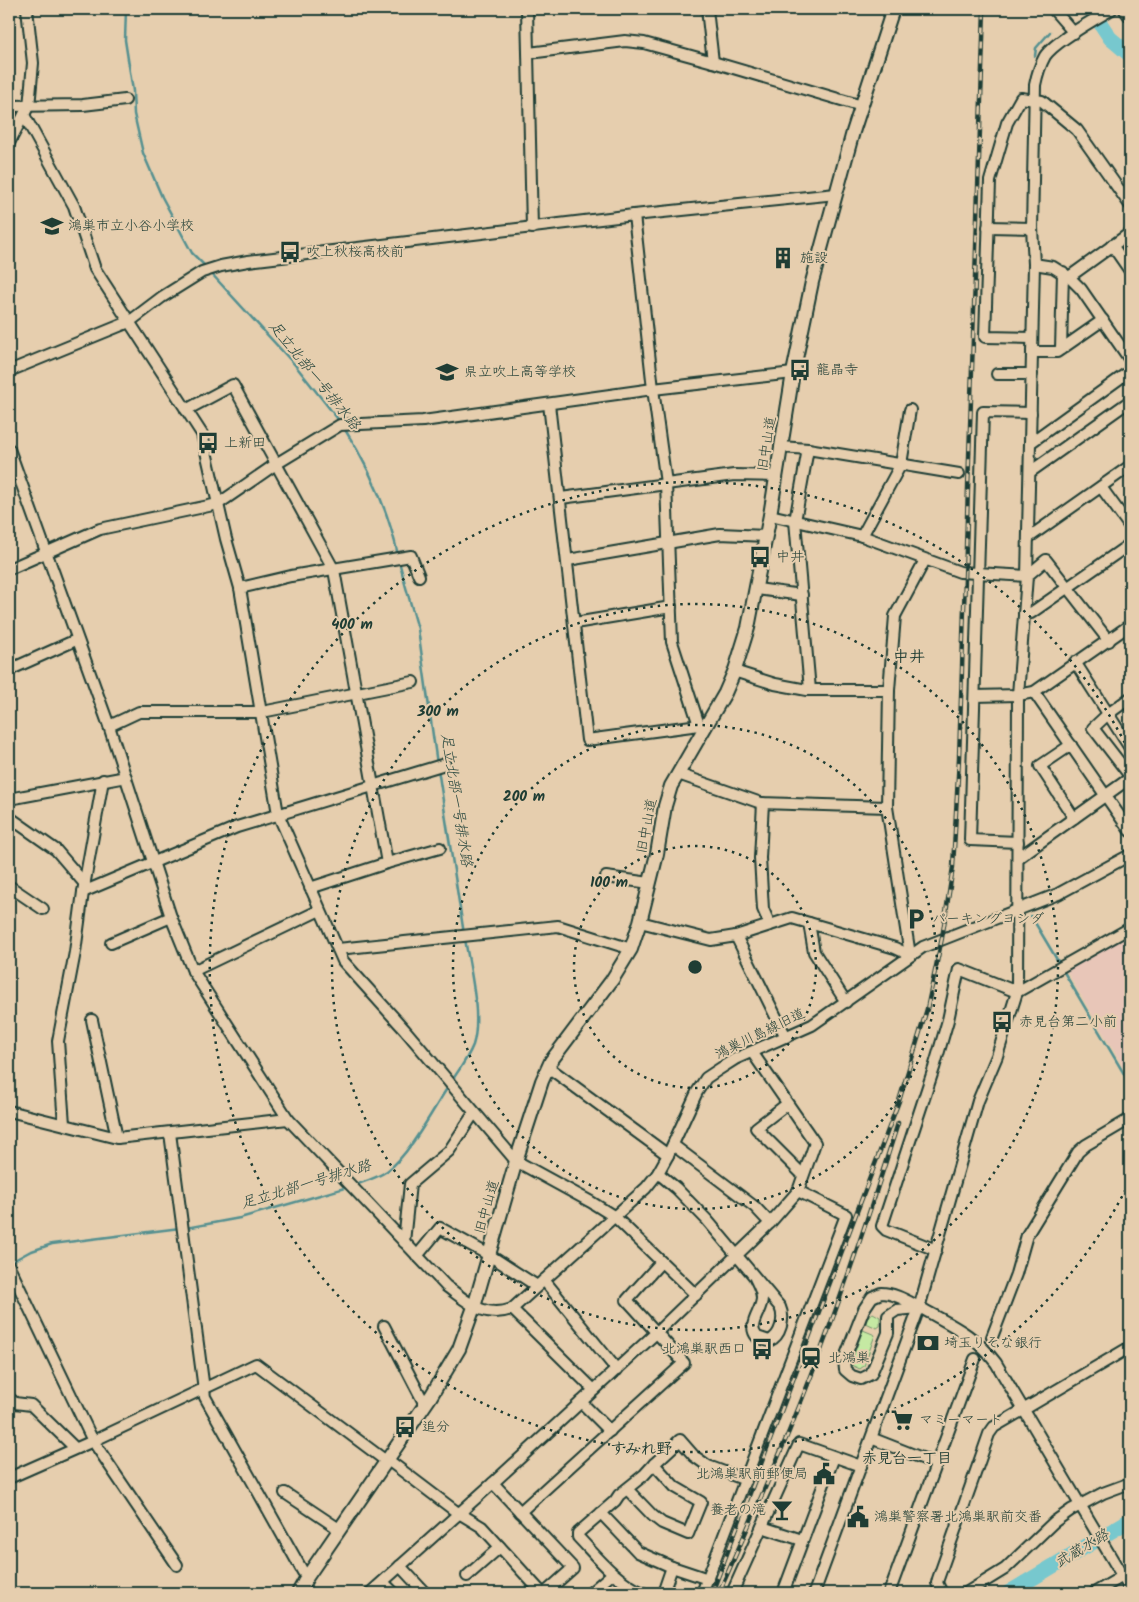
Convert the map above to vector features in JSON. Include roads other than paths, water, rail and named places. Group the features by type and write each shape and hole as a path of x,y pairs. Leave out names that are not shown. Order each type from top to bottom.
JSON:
{"main road":[{"name":"旧中山道","path":"301,1592 307,1577 426,1403 459,1349 474,1307 516,1161 542,1081 551,1061 612,980 631,949 650,883 665,806 671,786 702,727 725,694 748,628 777,476 793,373 812,282 862,106 893,9"}],"street":[{"path":"9,143 29,105 33,63 27,9"},
{"path":"528,9 532,228"},
{"path":"707,9 713,62"},
{"path":"1053,9 1077,31"},
{"path":"814,1593 919,1308 981,1094 997,1056 1017,992 1018,695 1027,576 1030,472 1034,264 1032,228 1034,101 1037,72 1046,55 1056,45 1112,9"},
{"path":"1124,9 1130,17"},
{"path":"529,53 625,41 644,43 862,106"},
{"path":"1032,338 985,337 990,181 1007,123 1021,98 1042,101 1077,130 1130,206"},
{"path":"9,106 83,105 125,100"},
{"path":"24,115 74,206 95,268 202,434 240,588 278,814 343,961 405,1030 516,1161 591,1202 614,1217 696,1295"},
{"path":"9,371 129,322 162,297 202,272 220,266 634,215 836,194"},
{"path":"549,404 587,740 702,727 672,642 666,483 653,389 634,215"},
{"path":"988,227 1032,228"},
{"path":"1066,275 1130,233"},
{"path":"1112,245 1130,270"},
{"path":"1034,264 1053,267 1082,289 1130,360"},
{"path":"1061,349 1066,275"},
{"path":"1032,352 1056,352 1103,320"},
{"path":"1030,443 1130,371"},
{"path":"9,569 100,530 218,504 276,464 340,425 423,421 653,389 793,373"},
{"path":"997,374 1032,374"},
{"path":"186,410 233,384 334,570 387,863"},
{"path":"1030,472 1130,401"},
{"path":"862,536 900,464 910,410"},
{"path":"1018,842 970,840 978,574 983,412 1031,413"},
{"path":"782,447 808,449 959,474"},
{"path":"9,449 76,640 109,726 171,917 193,971 288,1119 360,1193 417,1256 446,1286 474,1307 494,1313 512,1309 594,1390"},
{"path":"808,449 795,521 810,690"},
{"path":"1028,538 1130,468"},
{"path":"561,498 734,475 777,476"},
{"path":"1101,487 1130,527"},
{"path":"770,515 862,536 960,572 1027,576 1046,560 1109,640"},
{"path":"568,560 720,534 766,536"},
{"path":"1024,613 1031,613 1130,544"},
{"path":"240,588 291,576 411,556 419,576"},
{"path":"910,955 887,807 889,690 895,616 925,560"},
{"path":"756,589 802,595"},
{"path":"575,623 671,607"},
{"path":"975,696 1018,695 1034,692 1130,625"},
{"path":"9,670 76,640"},
{"path":"1075,662 1130,748"},
{"path":"734,672 775,684 810,690 889,690"},
{"path":"109,726 139,712 262,712 413,682"},
{"path":"1034,692 1130,831"},
{"path":"1018,858 1130,777 1093,728 1130,698"},
{"path":"1071,745 1040,766 1074,818"},
{"path":"84,888 237,827 444,765"},
{"path":"678,774 763,803 887,807"},
{"path":"9,799 126,777"},
{"path":"64,1124 58,1041 75,952 103,780"},
{"path":"763,803 760,858 763,909 770,925"},
{"path":"9,817 56,850 84,888"},
{"path":"310,888 440,848"},
{"name":"鴻巣川島線旧道","path":"512,1309 646,1188 658,1173 668,1155 697,1092 706,1078 735,1059 812,1025 923,947 1058,894 1130,855"},
{"path":"606,877 650,883"},
{"path":"9,886 44,909"},
{"path":"193,971 320,910"},
{"path":"110,943 171,917"},
{"path":"640,922 711,940 736,936 792,918 895,948 910,955"},
{"path":"809,923 814,952 846,1002"},
{"path":"338,949 558,926 631,949"},
{"path":"1017,992 1130,928"},
{"path":"736,936 786,1037"},
{"path":"936,1250 886,1230 882,1226 934,1068 948,1020 959,968 1017,992"},
{"path":"92,1020 117,1138"},
{"path":"370,1593 656,1333 770,1223 798,1191 815,1144 752,1052"},
{"path":"548,1068 668,1155"},
{"path":"787,1104 756,1128 803,1175"},
{"path":"9,1111 117,1138 288,1119"},
{"path":"404,1242 410,1184 449,1151 474,1113"},
{"path":"992,1336 1016,1274 1027,1235 1078,1152 1130,1118"},
{"path":"170,1133 202,1389 232,1446 307,1577"},
{"path":"673,1145 755,1207 770,1223"},
{"path":"658,1173 697,1209 782,1310 782,1320 777,1335 769,1341 757,1337 753,1330 762,1299 755,1278"},
{"path":"702,1593 846,1215 798,1191"},
{"path":"417,1256 440,1228 541,1283 616,1370"},
{"path":"520,1512 684,1363 627,1300 661,1262"},
{"path":"10,1270 93,1441 177,1565"},
{"path":"919,1308 897,1310 888,1316 888,1333 871,1374 861,1378 848,1374 845,1370 844,1360 864,1309 872,1297 881,1293 911,1302 919,1308 960,1328 979,1343 996,1363 1083,1507 1130,1590"},
{"path":"384,1326 422,1399 426,1403"},
{"path":"942,1593 937,1583 938,1579 989,1434 994,1427 1130,1347"},
{"path":"889,1593 975,1359"},
{"path":"9,1478 93,1441 256,1364 387,1461 482,1527 543,1593 573,1568 493,1483"},
{"path":"9,1398 15,1402 31,1406 75,1448"},
{"path":"581,1402 610,1431"},
{"path":"643,1593 621,1582 612,1574 577,1534 644,1475 680,1440 694,1456 708,1466 746,1480"},
{"path":"876,1440 937,1464"},
{"path":"732,1593 799,1444 861,1466"},
{"path":"783,1593 834,1457"},
{"path":"627,1489 662,1523 688,1534 701,1502 675,1487 654,1464"},
{"path":"966,1593 997,1575 1054,1522 1083,1507 1103,1493 1130,1483"},
{"path":"285,1493 339,1529"},
{"path":"601,1512 634,1549 672,1568 708,1578"},
{"path":"762,1527 802,1540"},
{"path":"467,1576 500,1547"},
{"path":"400,1566 425,1593"},
{"path":"663,1593 672,1568"},
{"path":"590,1593 612,1574"},
{"path":"1094,1593 1123,1576"},
{"path":"383,1582 394,1593"}],"waterway":[{"name":"足立北部一号排水路","path":"126,9 125,40 133,91 134,114 143,153 162,197 192,253 207,268"},
{"path":"1075,14 1081,9"},
{"path":"1091,9 1110,38 1130,55"},
{"path":"1035,56 1036,48 1050,32"},
{"name":"足立北部一号排水路","path":"210,272 295,365 341,423"},
{"name":"足立北部一号排水路","path":"344,428 362,458 377,489 398,555"},
{"name":"足立北部一号排水路","path":"399,561 418,629 437,764"},
{"name":"足立北部一号排水路","path":"438,769 464,934"},
{"path":"1031,916 1059,963"},
{"name":"足立北部一号排水路","path":"451,1082 469,1055 475,1034 476,1007 465,939"},
{"path":"1064,972 1130,1084"},
{"name":"足立北部一号排水路","path":"355,1185 379,1176 396,1163 420,1132 448,1087"},
{"name":"足立北部一号排水路","path":"186,1228 240,1218 348,1187"},
{"name":"足立北部一号排水路","path":"9,1263 29,1252 52,1244 180,1228"},
{"name":"武蔵水路","path":"1008,1593 1130,1520"}],"railway":[{"path":"712,1593 899,1101 927,1009 942,938 953,867 959,758 984,9"},
{"path":"721,1588 810,1380 851,1266 898,1123"}],"place":[{"name":"鴻巣市立小谷小学校","path":"52,226"},
{"name":"吹上秋桜高校前","path":"290,252"},
{"name":"施設","path":"783,258"},
{"name":"龍晶寺","path":"800,370"},
{"name":"県立吹上高等学校","path":"447,372"},
{"name":"上新田","path":"208,443"},
{"name":"中井","path":"760,557"},
{"name":"パーキングヨシダ","path":"916,919"},
{"name":"赤見台第二小前","path":"1002,1022"},
{"name":"埼玉りそな銀行","path":"928,1343"},
{"name":"北鴻巣駅西口","path":"762,1349"},
{"name":"北鴻巣","path":"811,1358"},
{"name":"マミーマート","path":"902,1420"},
{"name":"追分","path":"405,1427"},
{"name":"北鴻巣駅前郵便局","path":"824,1474"},
{"name":"養老の滝","path":"782,1510"},
{"name":"鴻巣警察署北鴻巣駅前交番","path":"858,1517"}],"district":[{"name":"中井","path":"909,657"},
{"name":"すみれ野","path":"641,1449"},
{"name":"赤見台一丁目","path":"907,1459"}]}
